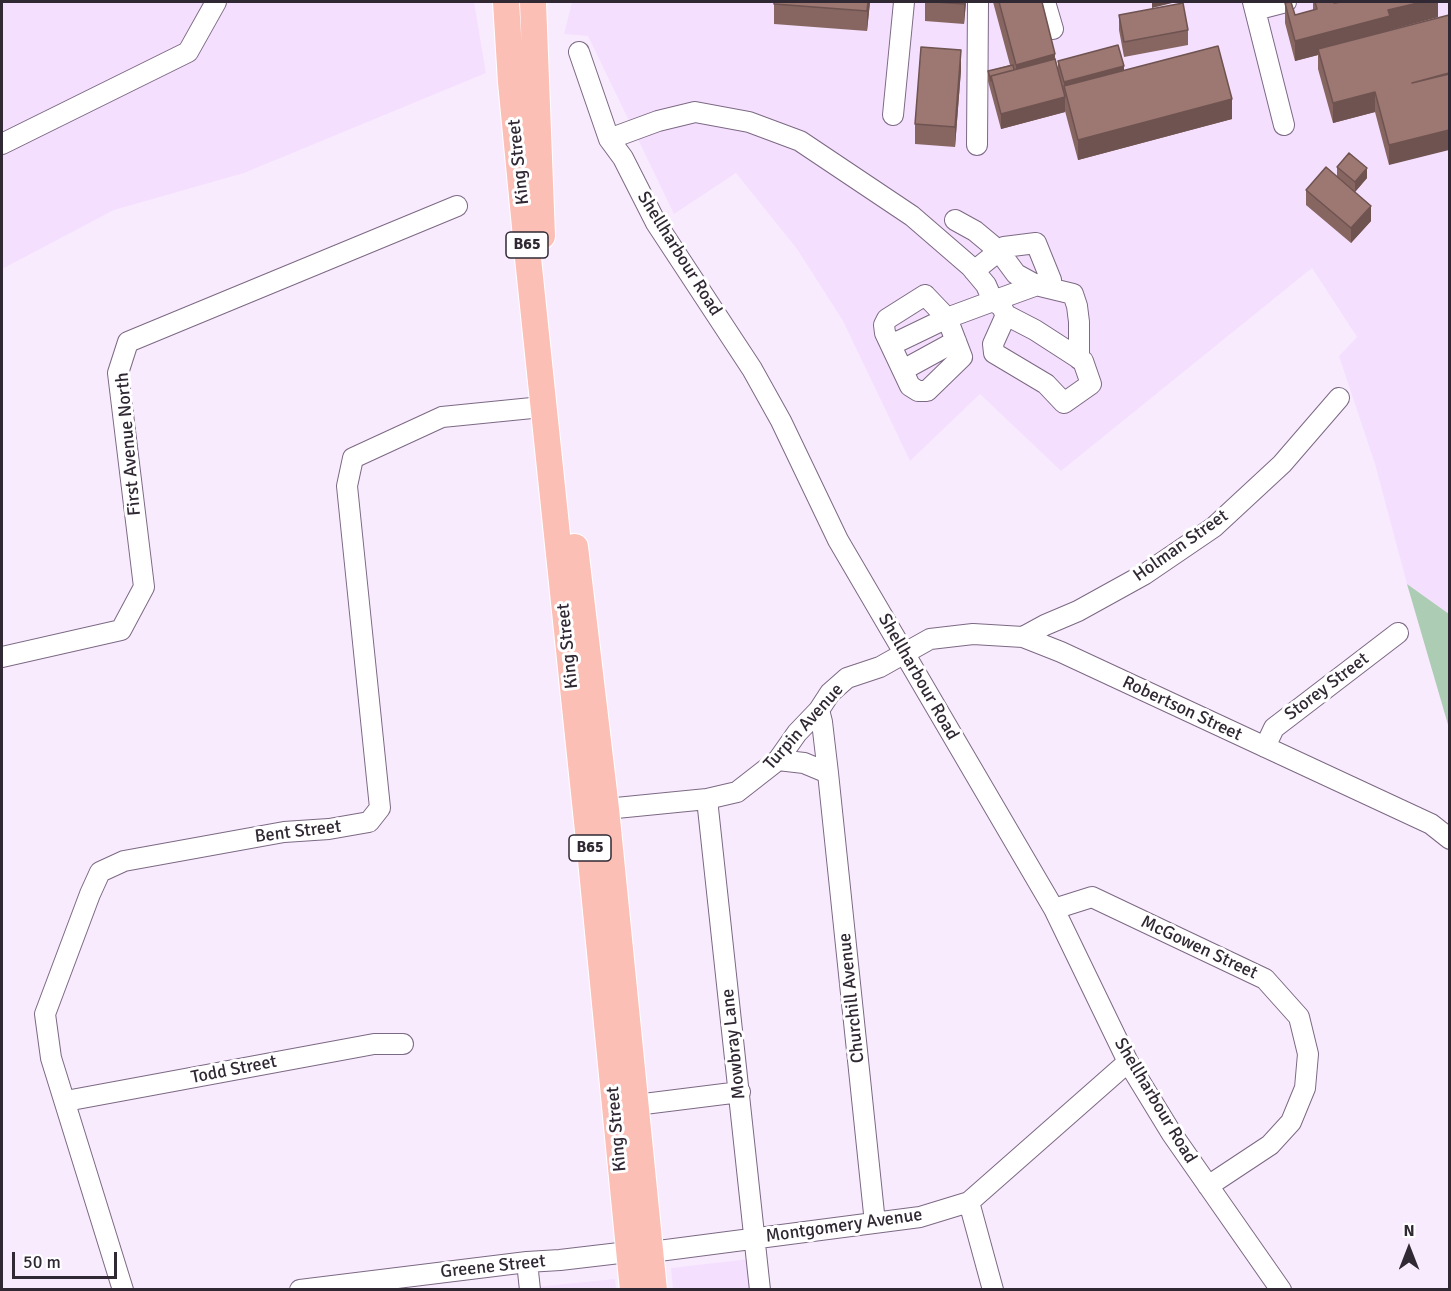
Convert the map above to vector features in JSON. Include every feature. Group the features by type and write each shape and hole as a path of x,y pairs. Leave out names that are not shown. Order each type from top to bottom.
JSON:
{"main road":[{"name":"King Street","path":"506,2 511,82 542,407 590,850 639,1252 654,1290"},
{"name":"King Street","path":"533,2 543,254 558,410 644,1105 645,1200 633,1290"},
{"path":"534,51 548,2"}],"street":[{"path":"2,144 188,52 216,2"},
{"path":"893,115 904,2"},
{"path":"977,145 978,2"},
{"path":"1045,2 1053,29"},
{"path":"1284,125 1254,5 1286,2"},
{"name":"Shellharbour Road","path":"579,52 609,139 623,158 656,223 752,369 781,421 838,540 1054,909 1128,1062 1172,1134 1281,1290"},
{"path":"609,139 658,121 696,112 723,116 774,130 800,141 912,216 974,272 986,285 1000,308 1083,361 1091,384 1064,403 1046,384 994,353 993,344 1000,308"},
{"name":"First Avenue North","path":"2,657 122,630 144,587 118,373 128,342 457,206"},
{"path":"955,220 975,231 999,251 1016,274 1036,285 1073,294 1079,322 1079,358"},
{"path":"891,345 947,318 1000,308 1036,285 1050,280 1036,243 1004,247 974,272"},
{"path":"925,295 947,318 962,357 927,391 918,391 910,386 885,333 884,325 887,319 925,295"},
{"path":"903,370 956,341"},
{"name":"Holman Street","path":"1023,637 1078,611 1145,574 1214,527 1282,464 1339,398"},
{"name":"Bent Street","path":"123,1290 51,1058 45,1014 100,872 124,861 284,832 329,829 369,822 380,808 347,486 353,458 442,417 542,407"},
{"name":"Storey Street","path":"1265,747 1274,728 1398,633"},
{"name":"Robertson Street","path":"903,653 930,639 973,634 1023,637 1431,824 1449,839"},
{"name":"Turpin Avenue","path":"606,809 708,798 737,792 778,760 830,693 847,678 880,667 903,653"},
{"name":"Churchill Avenue","path":"819,710 828,773 875,1223"},
{"path":"778,760 804,763 828,773"},
{"name":"Mowbray Lane","path":"708,798 760,1290"},
{"path":"590,850 596,825 606,809"},
{"name":"McGowen Street","path":"1054,909 1092,897 1265,979 1299,1017 1308,1054 1305,1088 1291,1122 1270,1145 1208,1186"},
{"name":"Todd Street","path":"66,1101 374,1044 403,1044"},
{"name":"Montgomery Avenue","path":"639,1252 920,1217 969,1202 1128,1062"},
{"path":"644,1105 740,1092"},
{"path":"969,1202 993,1290"},
{"name":"Greene Street","path":"300,1290 527,1262 639,1252"},
{"path":"527,1262 530,1290"}],"shaded area":[{"path":"2,2 474,2 486,73 244,173 114,210 2,269"},
{"path":"572,2 1449,2 1449,614 1407,584 1375,464 1339,356 1357,337 1312,268 1061,471 980,394 910,461 843,321 797,249 736,173 674,214 588,36 564,34"},
{"path":"766,1257 770,1289 673,1289 671,1268"},
{"path":"615,1279 616,1289 535,1290 535,1287"}],"green space":[{"path":"1407,584 1449,614 1449,728"}],"building":[{"path":"774,2 868,2 867,11 774,4"},
{"path":"935,2 964,2 964,4"},
{"path":"999,2 1042,2 1055,54 1016,65"},
{"path":"1291,2 1295,15 1317,9 1315,2 1422,2 1388,10 1390,16 1295,41 1285,3"},
{"path":"1183,3 1188,30 1124,42 1119,15"},
{"path":"1449,15 1449,73 1412,83 1449,74 1449,130 1389,145 1375,92 1333,103 1318,49"},
{"path":"1118,45 1124,66 1064,82 1058,61"},
{"path":"1218,46 1232,99 1078,140 1064,86"},
{"path":"921,47 961,50 955,127 915,124"},
{"path":"1055,59 1065,97 1001,114 991,76"},
{"path":"1013,65 1014,70 991,76 991,81 988,71"},
{"path":"1349,153 1367,168 1355,182 1337,167"},
{"path":"1326,167 1371,206 1351,228 1306,190"}]}
